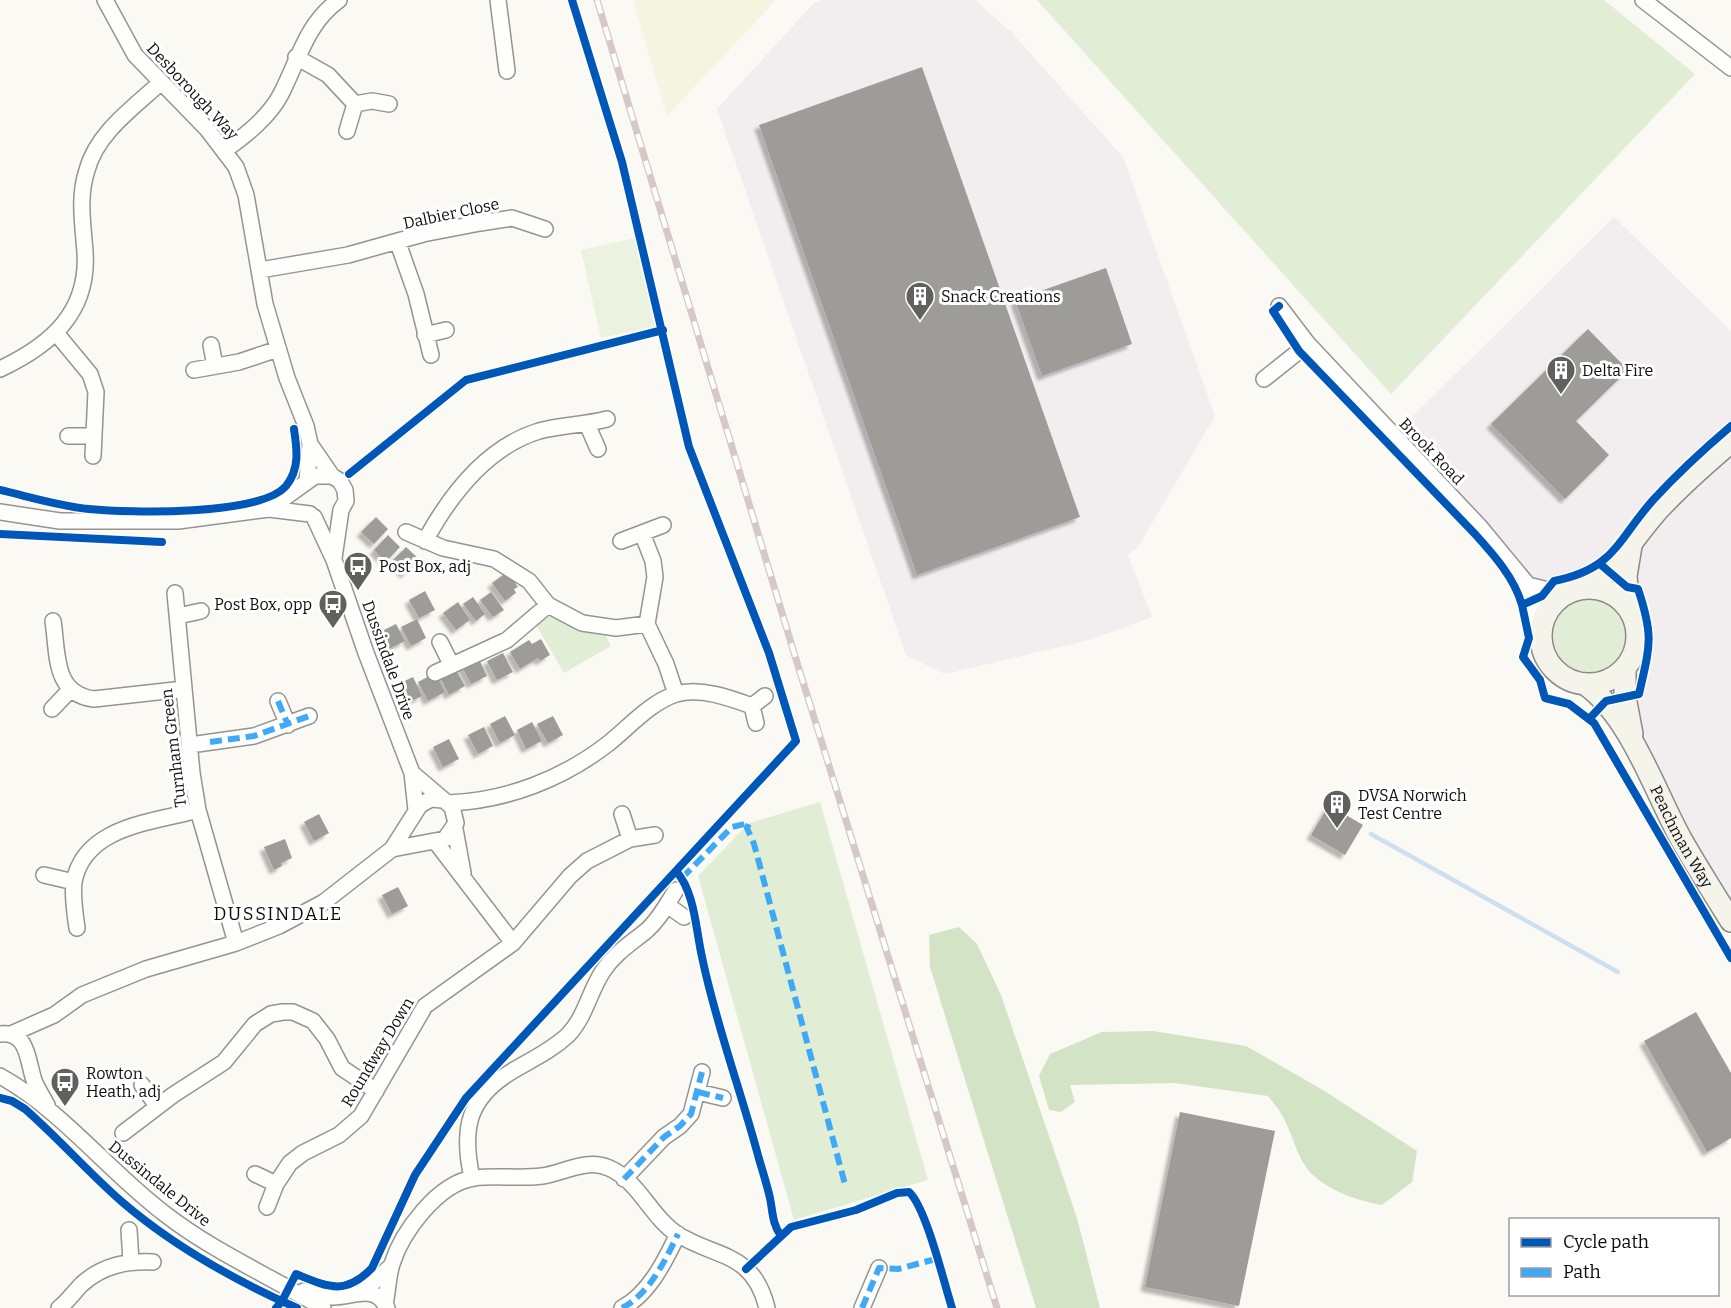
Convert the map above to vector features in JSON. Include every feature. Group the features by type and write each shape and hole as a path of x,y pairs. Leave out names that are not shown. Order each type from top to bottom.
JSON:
{"street":[{"name":"Desborough Way","path":"105,0 135,54 225,150 236,167 246,195 265,304 278,349 299,401 310,444 306,484"},
{"path":"225,150 269,112 281,94 311,28 324,11 339,0"},
{"path":"498,0 507,71"},
{"path":"1643,0 1731,68"},
{"path":"296,57 328,75 355,104"},
{"path":"0,369 57,333 70,318 85,276 81,202 89,162 102,140 117,122 160,83"},
{"path":"355,104 372,101 389,104"},
{"path":"347,130 355,104"},
{"name":"Dalbier Close","path":"260,270 348,255 398,243 423,234 512,218 545,229"},
{"name":"Dalbier Close","path":"398,243 416,294 431,355"},
{"name":"Brook Road","path":"1279,306 1308,344 1480,527 1528,585 1540,628"},
{"path":"425,335 446,330"},
{"path":"57,333 90,374 96,392 93,456"},
{"path":"1264,379 1308,344"},
{"path":"211,345 215,366"},
{"path":"194,370 238,362 278,349"},
{"path":"424,541 451,499 469,478 505,447 540,431 607,419"},
{"path":"587,424 598,449"},
{"path":"68,436 94,436"},
{"path":"1540,628 1549,608 1564,594 1585,588 1607,573 1631,546 1655,513 1731,442"},
{"name":"Desborough Way","path":"310,444 332,476"},
{"path":"269,509 319,475 332,476"},
{"name":"Dussindale Drive","path":"332,476 340,481 345,490 346,501 341,510 334,560"},
{"name":"Dussindale Drive","path":"306,484 302,499 334,560 366,653 412,773 417,832 433,841"},
{"path":"0,512 60,521 166,521 269,509 327,519 341,510"},
{"path":"621,541 663,525"},
{"path":"406,532 443,548 494,559 528,581 548,605 570,618 597,627 616,628 647,624"},
{"path":"642,533 653,561 655,577 647,624 669,671 676,694"},
{"name":"Peachman Way","path":"1631,546 1626,576 1629,608 1636,624 1637,639 1634,653 1625,671 1628,718 1636,749"},
{"path":"1528,585 1564,594"},
{"path":"1585,588 1603,590 1619,598 1629,608"},
{"name":"Turnham Green","path":"175,593 198,810 236,943"},
{"path":"435,673 507,639 548,605"},
{"path":"178,616 201,611"},
{"path":"53,621 60,668 70,690 81,697 94,699 184,689"},
{"name":"Peachman Way","path":"1540,628 1545,656 1555,671 1562,676 1585,684 1606,701 1636,749 1681,838 1731,921"},
{"path":"440,642 451,664"},
{"path":"1585,684 1607,681 1625,671"},
{"path":"52,709 70,690"},
{"path":"415,813 425,801 477,802 503,796 578,766 643,715 676,694 713,694 752,706"},
{"path":"752,706 765,696"},
{"path":"278,701 288,725"},
{"path":"752,706 756,723"},
{"path":"190,745 254,736 309,716"},
{"name":"Dussindale Drive","path":"392,849 445,839 455,826 454,811 412,773"},
{"path":"464,879 455,826 477,802"},
{"path":"77,928 73,895 75,882 84,859 106,837 119,830 198,810"},
{"name":"Dussindale Drive","path":"3,1034 54,1015 82,995 125,978 236,943 279,926 324,902 392,849 415,813"},
{"path":"622,814 630,839"},
{"name":"Roundway Down","path":"267,1207 276,1184 290,1163 303,1153 351,1126 362,1116 424,1006 513,943 570,876 587,861 630,839 655,835"},
{"path":"433,841 513,943"},
{"path":"44,875 75,882"},
{"path":"472,1178 466,1154 466,1131 471,1113 481,1096 497,1082 556,1045 569,1033 583,1016 602,972 614,956 648,930 676,890"},
{"path":"667,905 684,917"},
{"path":"123,1133 157,1106 224,1062 255,1024 271,1014 282,1012 293,1012 313,1021 342,1068 376,1092"},
{"name":"Dussindale Drive","path":"1,1076 18,1073 27,1053 54,1015"},
{"name":"Dussindale Drive","path":"3,1034 20,1039 27,1053 35,1083 50,1111"},
{"path":"624,1179 664,1137 680,1126 691,1114 702,1072"},
{"name":"Dussindale Drive","path":"1,1076 50,1111 119,1178 166,1215 216,1250 323,1308"},
{"path":"142,1084 157,1106"},
{"path":"698,1092 723,1098"},
{"path":"386,1306 391,1266 401,1242 430,1203 472,1178 526,1178 594,1164 609,1168 624,1179 664,1224 678,1234 729,1256 746,1269 764,1295 767,1308"},
{"path":"255,1174 276,1184"},
{"path":"129,1230 131,1261"},
{"path":"622,1308 638,1297 649,1284 678,1234"},
{"path":"59,1308 93,1276 121,1262 153,1262"},
{"path":"344,1308 347,1300 361,1292 391,1266"},
{"path":"862,1308 879,1268"},
{"name":"Dussindale Drive","path":"289,1288 333,1297 361,1292"},
{"path":"361,1292 370,1293 386,1306"}],"shaded area":[{"path":"822,0 975,0 1012,33 1123,157 1215,416 1138,547 1128,555 1152,617 1093,639 945,674 906,655 717,109 814,3"},
{"path":"1614,217 1731,331 1731,921 1636,749 1625,671 1634,653 1637,631 1629,608 1619,598 1603,590 1585,588 1564,594 1528,585 1397,432"}],"green space":[{"path":"633,0 776,0 667,116"},
{"path":"1037,0 1604,0 1695,74 1391,394"},
{"path":"635,238 655,326 601,338 581,250"},
{"path":"1589,600 1609,606 1619,616 1625,636 1619,656 1609,666 1589,672 1569,666 1559,656 1553,636 1559,616 1569,606"},
{"path":"550,616 579,631 606,636 611,646 564,673 535,623"},
{"path":"820,802 928,1180 794,1220 698,876 749,823"},
{"path":"959,927 977,944 1001,995 1077,1218 1100,1308 1036,1308 930,967 929,935"},
{"path":"1153,1031 1246,1046 1323,1090 1417,1151 1412,1182 1382,1205 1354,1198 1326,1185 1311,1173 1299,1156 1284,1119 1268,1096 1175,1083 1070,1085 1075,1102 1061,1112 1049,1110 1039,1076 1050,1054 1102,1032"}],"building":[{"name":"Snack Creations","path":"922,67 1080,517 917,575 759,125"},
{"path":"1106,268 1132,344 1042,376 1015,300"},
{"name":"Delta Fire","path":"1588,329 1628,370 1576,421 1609,455 1565,499 1491,424"},
{"path":"376,517 388,529 374,544 361,532"},
{"path":"388,535 400,547 386,562 374,550"},
{"path":"406,547 419,559 405,574 392,561"},
{"path":"507,572 518,587 514,589 516,593 505,601 492,583"},
{"path":"425,591 435,610 419,618 409,600"},
{"path":"491,592 504,610 493,617 480,600"},
{"path":"473,597 485,614 476,621 463,604"},
{"path":"458,602 470,620 456,630 443,613"},
{"path":"417,619 426,638 411,646 401,627"},
{"path":"396,624 405,641 389,649 380,632"},
{"path":"541,639 550,655 540,661 538,658 520,669 510,652 529,640 532,644"},
{"path":"503,653 513,672 497,680 487,661"},
{"path":"478,657 487,676 471,684 461,665"},
{"path":"455,668 465,686 449,695 440,677"},
{"path":"435,673 445,692 428,701 418,682"},
{"path":"413,677 422,696 405,704 396,685"},
{"path":"505,716 515,735 500,743 490,724"},
{"path":"553,716 563,735 548,743 537,724"},
{"path":"532,722 542,741 526,749 517,730"},
{"path":"484,727 493,746 478,754 468,735"},
{"path":"449,739 459,759 443,767 433,747"},
{"name":"DVSA Norwich Test Centre","path":"1329,805 1363,825 1345,855 1311,835"},
{"path":"319,814 329,833 314,841 304,822"},
{"path":"285,839 292,858 281,863 282,866 274,870 264,847"},
{"path":"398,887 408,906 392,914 382,895"},
{"path":"1696,1012 1731,1073 1731,1138 1707,1152 1644,1041"},
{"path":"1180,1112 1275,1131 1239,1306 1145,1287"}],"waterway":[{"path":"1371,834 1618,972"}],"railway":[{"path":"597,0 795,656 997,1308"}],"marked path":[{"path":"278,701 288,725"},
{"path":"210,742 254,736 309,716"},
{"path":"682,878 732,827 749,823 747,828 754,844 846,1188"},
{"path":"624,1179 664,1137 680,1126 691,1114 702,1072"},
{"path":"698,1092 723,1098"},
{"path":"622,1308 632,1302 648,1286 662,1266 678,1234"},
{"path":"862,1308 879,1268 898,1269 936,1259"}],"cycle path":[{"path":"276,1308 296,1274 327,1285 345,1286 353,1283 372,1268 415,1175 466,1098 796,741 769,653 689,447 622,162 572,0"},
{"path":"1279,306 1273,311 1299,351 1474,533 1502,566 1514,585 1522,605"},
{"path":"349,474 466,380 663,330"},
{"path":"1731,426 1663,489 1603,561 1574,576 1554,581 1542,596 1522,605 1529,638 1523,657 1540,680 1545,698 1569,704 1594,723 1731,958"},
{"path":"0,490 67,506 108,510 193,510 250,503 272,496 286,486 294,473 296,459 294,429"},
{"path":"0,534 162,542"},
{"path":"1589,719 1606,701 1639,694 1649,641 1638,589 1627,587 1600,564"},
{"path":"676,871 691,901 714,1008 766,1183 774,1222 781,1236"},
{"path":"0,1098 12,1101 25,1109 121,1201 162,1233 227,1274 297,1308"},
{"path":"746,1269 791,1227 856,1210 897,1193 909,1192 922,1213 928,1229 952,1308"}],"place":[{"name":"Snack Creations","path":"920,322"},
{"name":"Delta Fire","path":"1561,396"},
{"name":"Post Box, adj","path":"358,592"},
{"name":"Post Box, opp","path":"333,630"},
{"name":"DVSA Norwich Test Centre","path":"1337,830"},
{"name":"Rowton Heath, adj","path":"65,1108"}],"district":[{"name":"DUSSINDALE","path":"278,914"}]}
